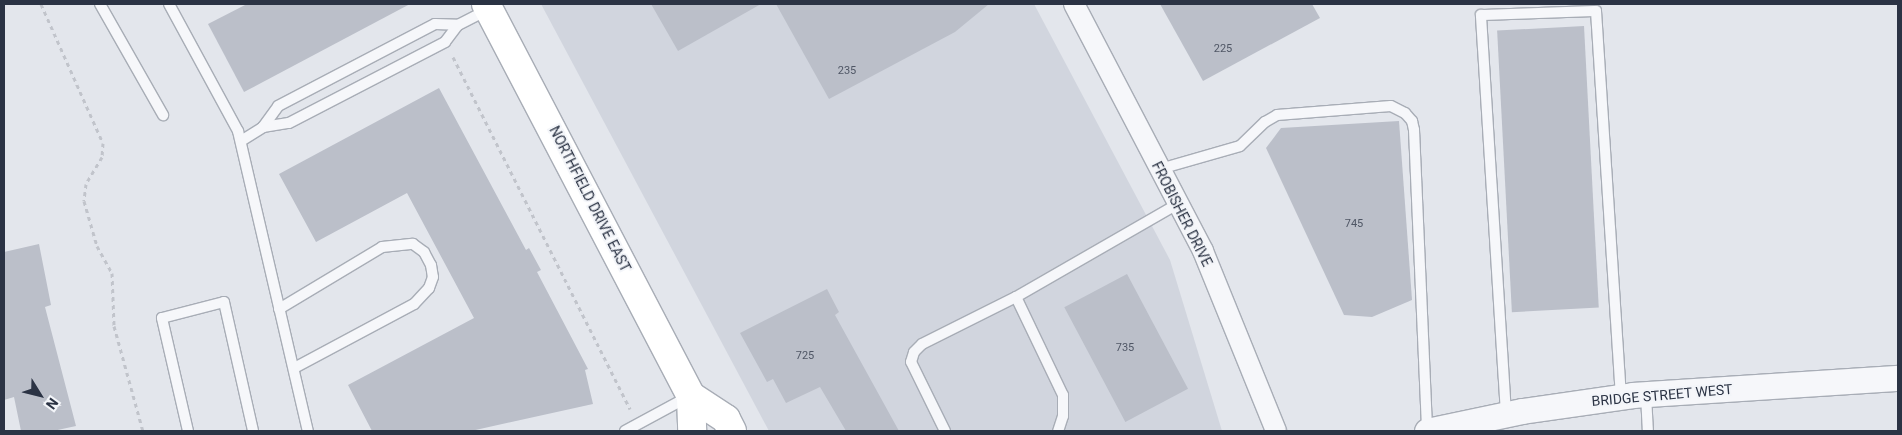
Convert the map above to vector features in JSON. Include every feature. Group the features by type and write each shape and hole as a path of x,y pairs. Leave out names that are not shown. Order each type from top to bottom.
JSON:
{"main road":[{"name":"NORTHFIELD DRIVE EAST","path":"488,6 691,396 692,431"},
{"name":"NORTHFIELD DRIVE EAST","path":"691,396 726,419 732,431"}],"street":[{"name":"FROBISHER DRIVE","path":"1074,4 1203,251 1276,431"},
{"name":"BRIDGE STREET WEST","path":"1427,431 1506,414 1646,394 1898,378"}],"lane":[{"path":"100,4 163,115"},
{"path":"169,4 238,131 308,431"},
{"path":"240,141 263,127 289,123 445,42 458,24 488,6"},
{"path":"1506,414 1481,15 1596,11 1621,397"},
{"path":"263,127 278,106 435,24 458,24"},
{"path":"1160,169 1240,146 1265,122 1278,115 1391,106 1405,113 1412,120 1414,130 1427,431"},
{"path":"945,431 911,362 914,352 922,344 1016,297 1178,204"},
{"path":"279,309 382,247 413,244 424,252 431,265 433,277 429,288 414,304 294,368"},
{"path":"1016,297 1063,395 1063,416 1058,431"},
{"path":"188,431 162,318 224,302 253,431"},
{"path":"1646,394 1648,431"},
{"path":"625,431 691,396"}],"path":[{"path":"41,4 103,144 102,157 86,184 84,200 97,246 112,273 114,326 143,431"},
{"path":"445,42 637,424"}],"shaded area":[{"path":"541,4 1034,4 1170,260 1222,431 769,431"}],"building":[{"path":"247,4 410,4 244,92 208,24"},
{"path":"651,4 761,4 678,51"},
{"path":"776,4 989,4 955,32 829,99"},
{"path":"1160,4 1312,4 1320,18 1203,81"},
{"path":"1584,26 1599,308 1512,312 1497,31"},
{"path":"439,88 526,250 529,248 541,270 537,272 588,369 585,370 593,404 471,431 372,431 348,385 474,318 407,193 316,242 279,174"},
{"path":"1399,121 1412,300 1372,317 1344,315 1266,148 1281,128"},
{"path":"39,244 51,305 45,307 76,426 53,431 21,431 14,397 4,400 4,252"},
{"path":"1127,274 1188,389 1125,422 1064,307"},
{"path":"827,289 839,312 835,315 899,431 846,431 820,387 786,403 773,379 767,382 740,333"}]}
